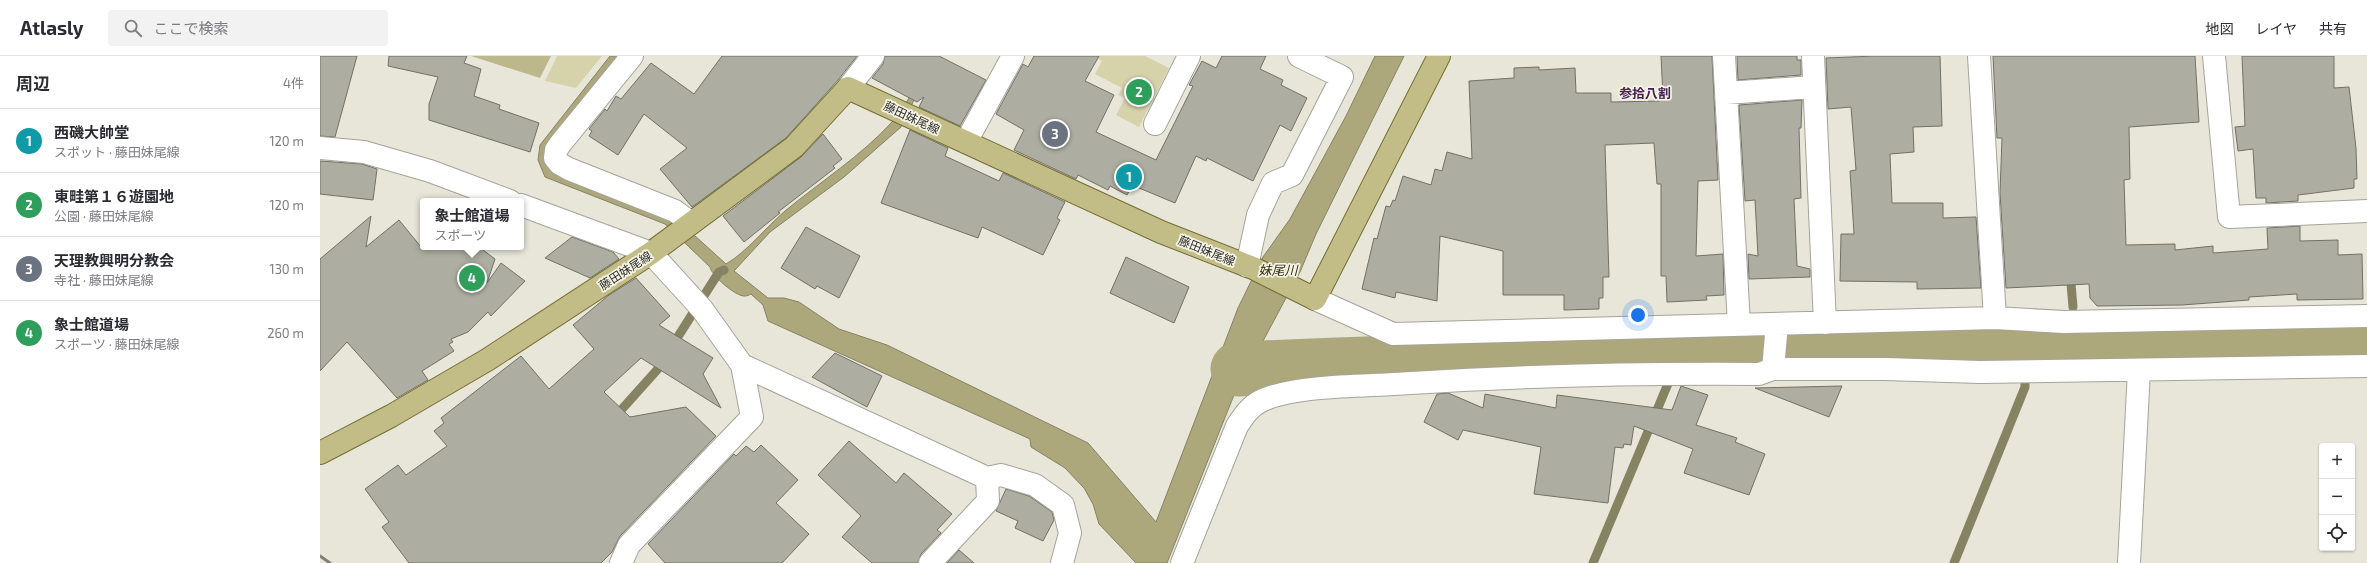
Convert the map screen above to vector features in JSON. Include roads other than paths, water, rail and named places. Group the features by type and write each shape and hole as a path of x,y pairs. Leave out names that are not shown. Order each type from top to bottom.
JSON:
{"main road":[{"path":"1315,299 1439,56"},
{"name":"藤田妹尾線","path":"320,453 391,416 487,360 651,253 794,147 848,88 1161,232 1250,267 1315,299"}],"street":[{"path":"632,56 561,143 556,150 555,158 560,164 569,169 675,211 690,224"},
{"path":"848,88 873,56"},
{"path":"966,142 1013,56"},
{"path":"1155,124 1189,56"},
{"path":"1250,267 1258,215 1272,183 1292,175 1342,77 1299,56"},
{"path":"1724,56 1739,325"},
{"path":"1813,56 1825,323"},
{"path":"1979,56 1995,318"},
{"path":"2214,56 2230,217 2367,211"},
{"path":"1726,93 1814,87"},
{"path":"320,148 364,152 430,171 502,198"},
{"path":"524,206 651,253 696,302 742,365 752,417 628,545 622,563"},
{"path":"1315,299 1393,334 1739,325 1776,331 1825,323 1995,318 2064,322 2367,316"},
{"path":"1773,366 1776,331"},
{"path":"742,365 987,478 1001,474 1035,485 1063,506 1070,533 1062,563"},
{"path":"1182,563 1237,426 1254,404 1288,392 1432,381 1673,374 1759,374 1773,366 2025,372 2367,366"},
{"path":"2129,563 2146,370"},
{"path":"930,563 988,501 987,478"}],"water":[{"name":"妹尾川","path":"610,56 622,56 546,152 672,215 726,264 742,253 785,211 854,157 892,122 904,107 930,56 927,73 901,127 844,177 770,232 734,271 768,298 784,298 799,302 839,329 887,345 1088,443 1156,522 1238,308 1263,257 1290,219 1346,116 1375,56 1404,56 1316,234 1300,272 1234,395 1167,563 1136,563 1099,524 1093,504 1084,488 1065,468 1031,447 1030,439 768,321 763,305 751,294 746,296 741,295 724,285 711,271 710,267 665,224 545,177 538,160 540,145"}],"waterway":[{"path":"672,346 719,272 724,270"},
{"path":"2070,272 2073,307"},
{"path":"2076,338 2077,349"},
{"path":"1238,369 1520,359 1802,352 2367,346"},
{"path":"2150,370 2151,348"},
{"path":"1954,563 2025,387 2025,349"},
{"path":"1593,563 1680,355"},
{"path":"614,418 657,370 664,359"}],"railway":[{"path":"320,556 330,563"}],"place":[{"name":"東畦第１６遊園地","path":"1139,92"},
{"name":"天理教興明分教会","path":"1055,134"},
{"name":"西磯大帥堂","path":"1129,177"},
{"name":"象士館道場","path":"472,278"}],"district":[{"name":"参拾八割","path":"1645,93"}]}
